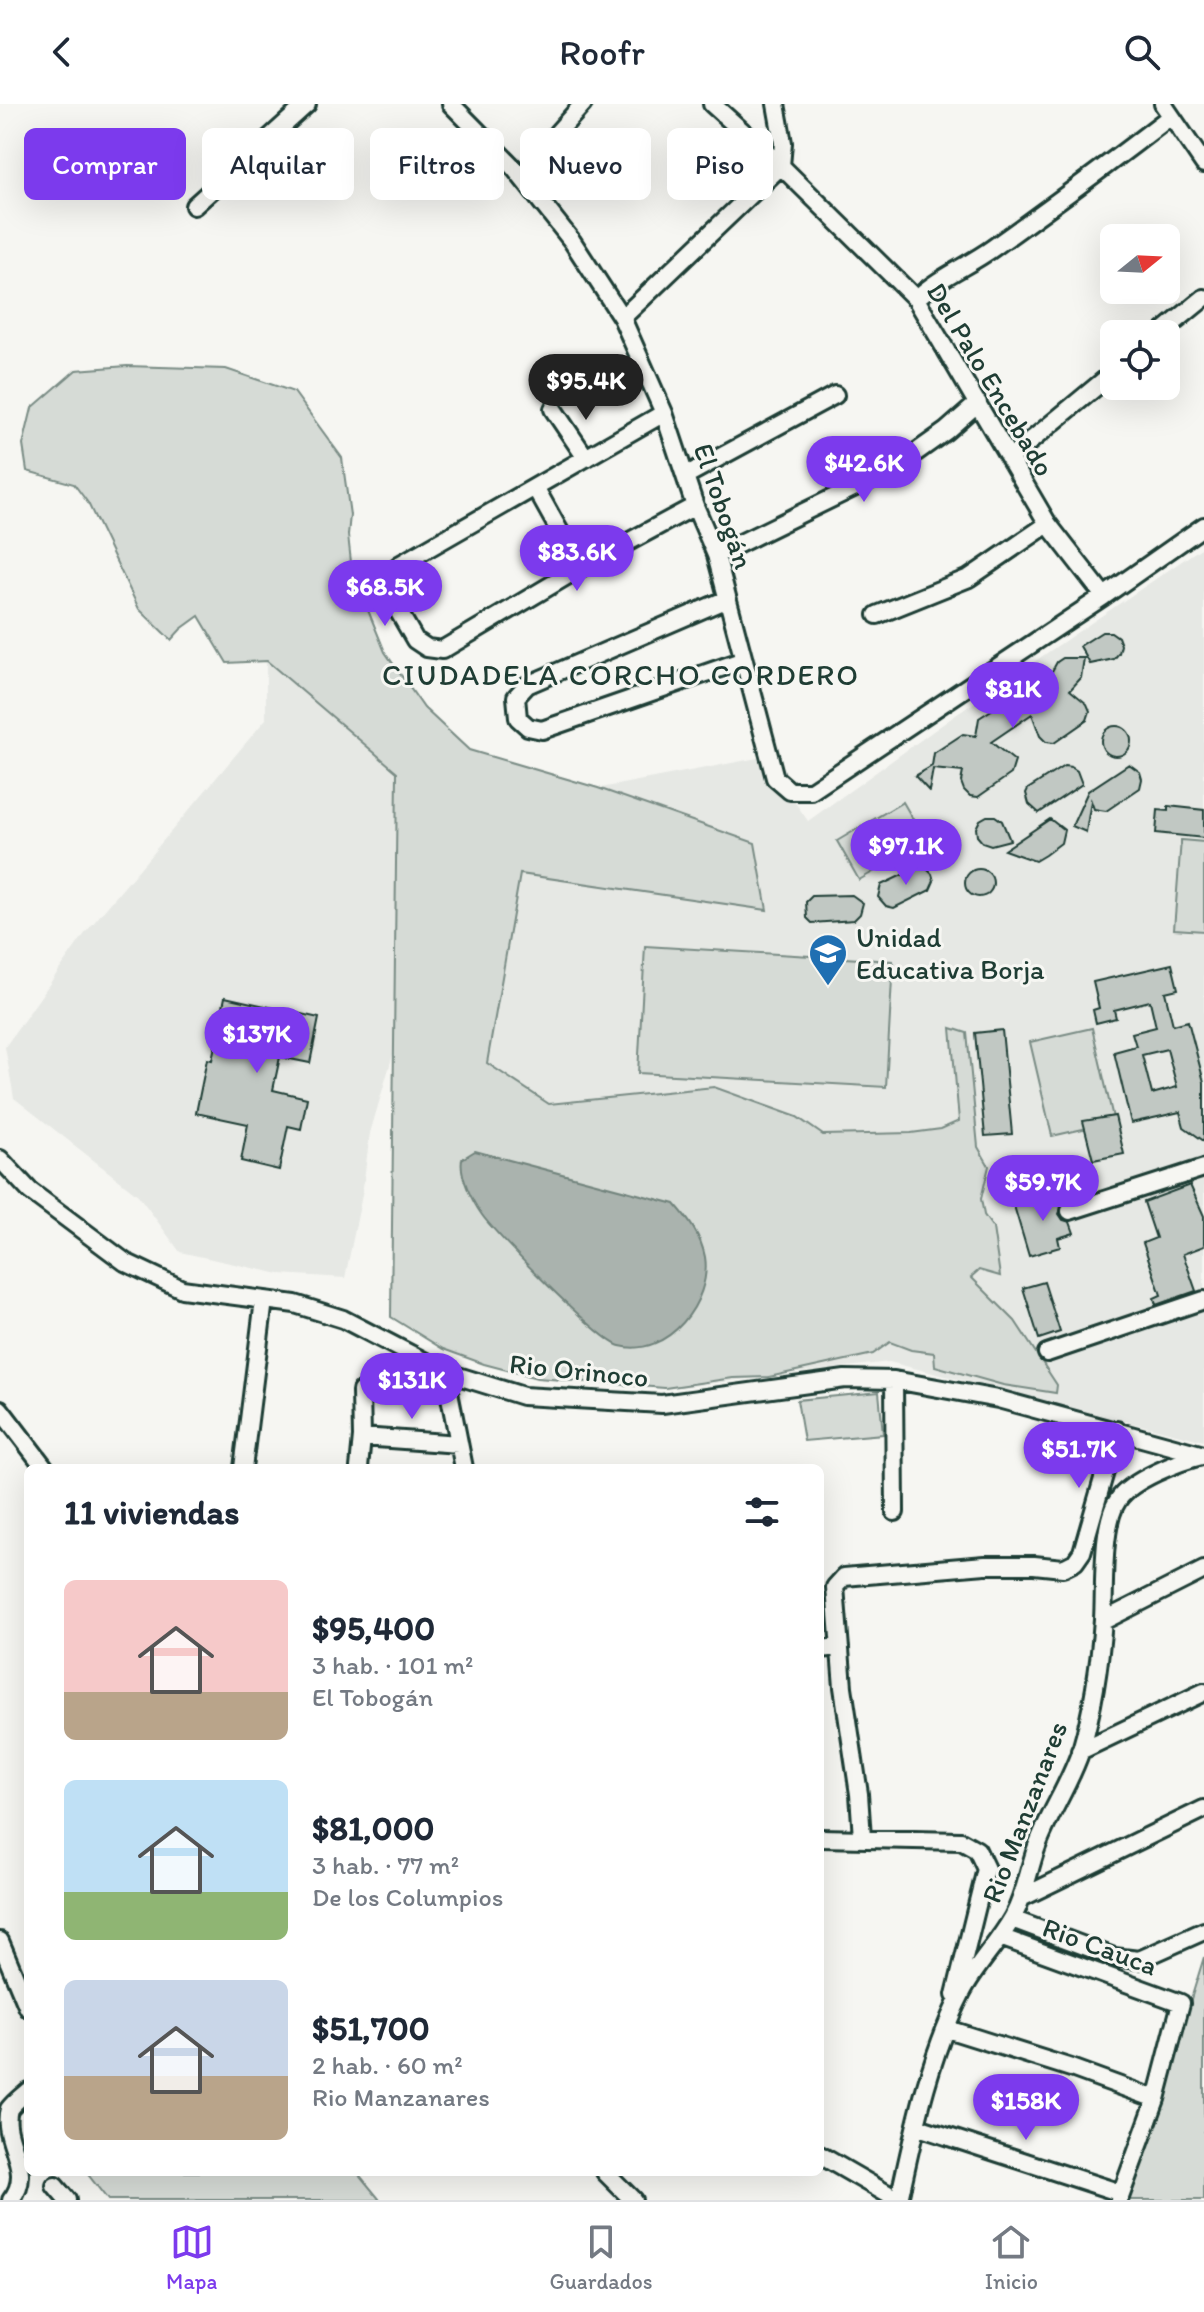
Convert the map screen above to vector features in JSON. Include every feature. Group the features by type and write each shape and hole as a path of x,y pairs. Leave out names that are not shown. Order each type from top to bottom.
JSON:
{"street":[{"path":"194,206 307,104"},
{"name":"El Tobogán","path":"451,104 515,169 572,241 622,318 664,413 695,506 716,555 775,778 790,791 811,791 1104,596"},
{"path":"561,128 583,104"},
{"name":"Del Palo Encebado","path":"712,104 781,166 916,299 1048,524 1104,596"},
{"path":"622,318 781,166 783,143 776,104"},
{"path":"916,299 1092,177 1167,110 1204,164"},
{"path":"1177,320 1204,298"},
{"path":"1010,458 1100,384"},
{"path":"685,476 835,395"},
{"path":"716,555 894,468 946,431 978,403"},
{"path":"553,409 586,458"},
{"path":"664,413 399,565 393,582 392,600 415,640 427,648 442,650 580,568 695,506"},
{"path":"535,487 580,568"},
{"path":"877,615 969,578 1048,524"},
{"path":"1104,596 1204,526"},
{"path":"727,599 527,685 516,697 518,718 528,727 542,730 744,660"},
{"name":"Rio Orinoco","path":"0,1159 30,1191 125,1262 182,1289 295,1304 343,1319 445,1372 523,1396 662,1404 845,1379 894,1380 998,1399 1204,1455"},
{"path":"1070,1211 1204,1168"},
{"path":"244,1464 264,1300"},
{"path":"1047,1353 1204,1300"},
{"path":"445,1372 463,1464"},
{"path":"894,1380 895,1512"},
{"path":"359,1464 361,1391"},
{"path":"0,1409 42,1464"},
{"path":"862,1838 835,1587 844,1577 985,1565 1063,1568 1075,1562 1082,1552 1117,1430"},
{"path":"362,1437 459,1444"},
{"name":"Rio Manzanares","path":"898,2200 930,2074 947,2029 973,1973 1012,1919 1023,1897 1036,1848 1080,1751 1091,1706 1103,1621 1104,1553 1113,1510 1118,1499 1131,1488 1182,1461 1204,1455"},
{"path":"1103,1621 1204,1570"},
{"path":"824,1649 840,1647"},
{"path":"1080,1751 1204,1692"},
{"path":"1023,1897 1204,1809"},
{"path":"824,1838 961,1841 977,1850 986,1869 947,2029 1071,2068 1156,2099 1120,2197 918,2127"},
{"path":"1012,1919 1114,1957 1139,1960 1204,1931"},
{"name":"Rio Cauca","path":"1000,1937 1181,2003 1156,2099"},
{"path":"0,1941 24,1998"},
{"path":"11,2200 19,2191 20,2179 3,2129 8,2111 24,2095"},
{"path":"824,2157 898,2200"},
{"path":"609,2176 633,2200"},
{"path":"55,2186 67,2200"}],"shaded area":[{"path":"127,366 226,369 294,392 342,458 350,515 348,535 352,571 385,652 424,708 469,750 598,788 755,843 767,910 520,874 487,1063 549,1104 714,1087 797,1117 823,1135 911,1133 941,1129 959,1121 951,1028 967,1033 978,1147 989,1166 981,1199 984,1215 993,1228 1000,1276 979,1270 971,1277 1015,1321 1057,1385 1056,1393 1003,1385 935,1366 934,1353 911,1350 890,1342 873,1354 769,1377 733,1378 665,1388 537,1378 443,1349 391,1317 397,772 267,661 227,663 199,616 171,640 139,609 88,503 74,484 27,471 23,445 32,408 76,370"},
{"name":"Unidad Educativa Borja","path":"1204,546 1204,1441 889,1362 664,1389 535,1376 468,1359 423,1153 481,811 763,757 808,821 950,719"},
{"path":"266,661 397,772 394,1051 370,1133 362,1195 345,1278 280,1274 180,1252 138,1195 14,1098 5,1047 86,932 266,719"},
{"path":"903,802 926,842 859,880 837,841"},
{"path":"1181,840 1204,842 1204,931 1174,929"},
{"path":"645,946 893,961 886,1087 638,1073"},
{"path":"1092,1028 1114,1122 1052,1136 1030,1042"},
{"path":"475,1151 675,1204 694,1229 705,1257 705,1274 694,1308 670,1335 655,1343 638,1347 620,1346 609,1340 527,1264 482,1215 462,1173 462,1159"},
{"path":"879,1392 883,1434 804,1441 797,1400"},
{"path":"1204,1957 1204,2200 1129,2200"},
{"path":"89,2176 360,2176 380,2200 108,2200"}],"building":[{"path":"1102,632 1111,632 1118,637 1121,645 1119,653 1114,659 1090,664 1080,646"},
{"path":"1063,658 1084,658 1081,678 1070,690 1087,704 1090,711 1087,720 1054,743 1046,742 1040,736 1032,714 991,742 1015,761 1011,774 978,797 970,796 964,790 961,782 963,772 933,769 929,791 915,776 932,766 934,753 963,734 976,736 979,718 1015,695 1043,698 1032,679 1051,673"},
{"path":"1116,726 1126,731 1131,741 1126,751 1116,756 1106,751 1101,741 1106,731"},
{"path":"1129,764 1140,772 1140,788 1106,811 1094,809 1091,801 1086,832 1072,826 1088,791"},
{"path":"1064,766 1077,771 1082,784 1039,813 1029,804 1028,789"},
{"path":"1168,806 1204,810 1204,838 1156,833 1158,810 1168,811"},
{"path":"995,816 1002,821 1010,840 991,845 982,842 976,828 980,820"},
{"path":"1050,819 1064,830 1061,843 1045,855 1035,861 1004,850"},
{"path":"919,867 932,874 934,881 930,890 894,908 886,906 878,897 881,885"},
{"path":"979,869 989,873 993,883 989,893 979,897 969,893 965,883 969,873"},
{"path":"852,895 863,903 860,914 854,920 812,923 807,918 806,902 812,896"},
{"path":"1172,964 1178,989 1165,992 1173,1025 1188,1021 1204,1082 1204,1141 1184,1127 1180,1112 1131,1123 1114,1052 1136,1046 1132,1033 1156,1027 1150,1001 1114,1010 1116,1018 1096,1023 1093,1010 1099,1008 1093,982","holes":["1167,1049 1177,1087 1152,1094 1142,1055"]},
{"path":"225,997 319,1018 310,1063 280,1057 273,1090 307,1098 301,1129 288,1126 279,1170 241,1161 248,1124 196,1113 207,1059 212,1060"},
{"path":"1002,1030 1012,1134 985,1136 975,1033"},
{"path":"1115,1116 1124,1154 1093,1160 1083,1121"},
{"path":"1190,1185 1204,1216 1204,1246 1183,1254 1196,1291 1156,1305 1154,1298 1161,1295 1143,1243 1156,1238 1144,1202"},
{"path":"1061,1192 1064,1202 1059,1214 1063,1220 1070,1222 1074,1233 1058,1238 1060,1247 1029,1256 1014,1206"},
{"path":"1044,1282 1060,1332 1039,1339 1023,1288"}],"place":[{"name":"Unidad Educativa Borja","path":"828,987"}],"district":[{"name":"CIUDADELA CORCHO CORDERO","path":"621,674"}]}
